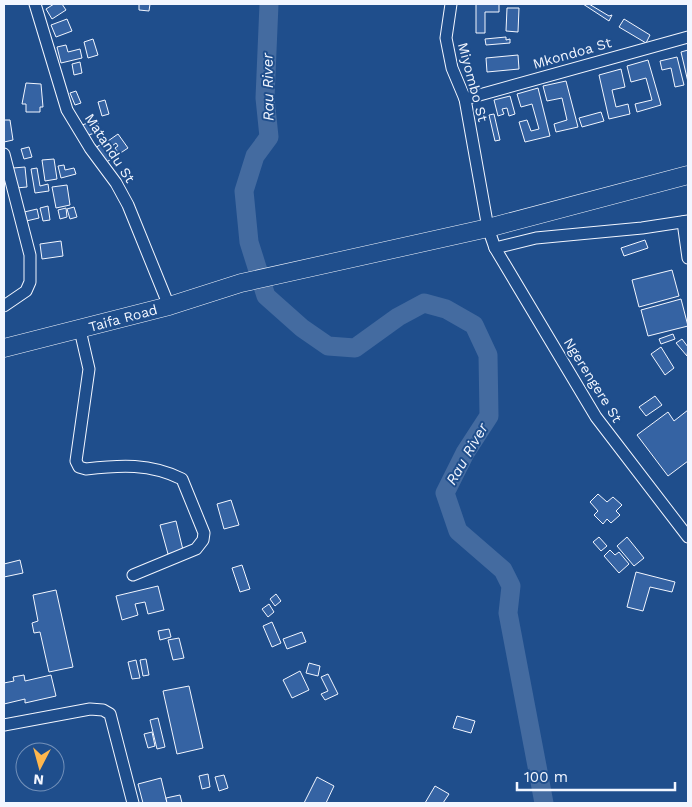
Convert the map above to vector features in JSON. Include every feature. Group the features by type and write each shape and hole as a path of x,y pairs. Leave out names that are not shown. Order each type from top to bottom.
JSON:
{"highway":[{"name":"Taifa Road","path":"4,348 169,306 241,283 488,228 688,175"}],"street":[{"name":"Matandu St","path":"35,4 67,110 90,148 116,183 128,205 169,306"},
{"name":"Miyombo St","path":"452,4 446,38 452,68 465,99 488,228"},
{"name":"Mkondoa St","path":"465,99 688,37"},
{"path":"4,154 30,255 31,271 26,291 4,306"},
{"path":"495,248 536,238 686,222 688,258"},
{"name":"Ngerengere St","path":"488,228 495,248 596,417 686,531"},
{"path":"80,330 89,369 76,461 79,467 86,469 137,465 164,470 182,479 204,534 196,549 133,575"},
{"path":"4,725 90,709 103,710 110,714 133,803"}],"building":[{"path":"54,4 62,4 66,10 52,19 46,9"},
{"path":"139,4 150,4 149,11 139,10"},
{"path":"476,4 499,4 499,12 485,12 485,33 476,33"},
{"path":"583,4 589,4 609,16 612,15 609,21"},
{"path":"507,8 519,8 518,32 506,31"},
{"path":"67,19 72,31 56,37 51,25"},
{"path":"624,19 650,35 646,43 619,27"},
{"path":"506,37 506,40 510,39 510,43 486,45 485,39"},
{"path":"93,39 98,55 88,58 84,42"},
{"path":"66,45 68,52 80,49 82,58 61,63 57,47"},
{"path":"688,50 688,82 681,52"},
{"path":"518,55 519,69 487,72 486,58"},
{"path":"677,57 684,85 675,87 671,68 662,70 660,61"},
{"path":"648,60 661,105 637,112 635,104 652,100 646,78 631,82 627,66"},
{"path":"80,62 82,73 74,75 72,64"},
{"path":"621,69 625,87 612,90 616,107 628,104 630,114 609,119 599,75"},
{"path":"566,81 578,127 556,132 554,124 567,120 562,98 547,101 543,86"},
{"path":"26,83 41,84 43,107 40,107 40,112 26,112 26,104 22,104"},
{"path":"538,88 550,136 525,142 519,122 527,120 531,131 539,129 532,104 521,107 517,94"},
{"path":"76,91 81,103 75,105 70,93"},
{"path":"510,96 515,114 509,116 507,108 502,109 504,114 498,116 494,100"},
{"path":"105,100 109,114 102,116 98,102"},
{"path":"601,112 604,121 582,127 579,118"},
{"path":"494,114 500,140 495,141 489,115"},
{"path":"4,120 10,120 13,140 4,142"},
{"path":"97,120 100,131 86,136 82,125"},
{"path":"118,134 128,148 119,154 115,148 118,146 116,143 112,146 108,141"},
{"path":"103,143 105,147 108,144 110,146 106,148 108,150 111,148 116,156 105,163 95,148"},
{"path":"29,147 32,157 24,159 21,149"},
{"path":"54,159 57,179 45,181 42,160"},
{"path":"64,165 65,170 74,168 76,174 61,178 58,166"},
{"path":"25,167 27,187 16,188 13,168"},
{"path":"37,168 40,186 48,184 49,191 35,193 31,169"},
{"path":"67,185 70,205 56,208 52,187"},
{"path":"48,206 50,220 43,221 40,208"},
{"path":"74,207 77,217 70,219 67,209"},
{"path":"66,208 67,217 60,219 58,210"},
{"path":"37,209 39,218 22,222 20,213"},
{"path":"645,240 648,248 624,256 621,248"},
{"path":"61,241 63,256 42,259 40,244"},
{"path":"672,270 679,296 639,307 632,280"},
{"path":"681,299 688,326 648,336 641,310"},
{"path":"673,334 675,339 661,344 659,339"},
{"path":"682,339 688,347 687,356 676,343"},
{"path":"661,347 674,368 665,375 651,354"},
{"path":"655,396 662,405 646,416 639,407"},
{"path":"688,410 688,461 668,476 637,435 668,412 674,421"},
{"path":"598,494 607,502 613,497 622,505 616,511 620,515 611,523 607,519 603,524 594,515 598,511 590,502"},
{"path":"231,500 239,525 224,529 217,504"},
{"path":"176,521 183,550 168,554 160,525"},
{"path":"599,537 607,546 601,551 593,542"},
{"path":"627,537 644,558 634,566 617,546"},
{"path":"610,550 615,555 619,552 629,564 619,573 604,556"},
{"path":"20,560 23,573 4,577 4,564"},
{"path":"242,565 250,589 240,592 232,568"},
{"path":"636,572 675,582 672,592 650,587 643,611 627,607"},
{"path":"158,586 164,610 148,614 145,602 135,604 138,615 122,620 116,596"},
{"path":"56,590 73,667 49,672 40,632 34,633 32,623 38,621 33,595"},
{"path":"276,594 281,601 275,606 270,599"},
{"path":"269,604 274,612 268,617 262,609"},
{"path":"272,622 281,643 272,647 263,626"},
{"path":"169,629 171,637 160,640 158,631"},
{"path":"302,632 306,642 287,649 283,639"},
{"path":"179,638 184,658 173,660 168,640"},
{"path":"146,659 149,675 143,676 140,660"},
{"path":"136,660 140,678 132,679 128,662"},
{"path":"309,663 320,666 318,676 306,673"},
{"path":"300,671 309,690 292,698 283,680"},
{"path":"328,674 338,694 325,700 321,694 328,691 321,677"},
{"path":"24,675 25,681 51,675 56,696 25,703 25,699 4,704 4,683 14,681 13,677"},
{"path":"189,686 203,748 177,754 163,691"},
{"path":"457,716 475,721 471,733 453,728"},
{"path":"158,718 165,747 157,749 150,720"},
{"path":"152,732 155,746 148,748 144,734"},
{"path":"208,774 210,787 202,789 199,776"},
{"path":"224,775 228,788 219,791 215,777"},
{"path":"317,777 334,786 326,803 304,803"},
{"path":"161,778 167,803 143,803 138,784"},
{"path":"435,786 449,794 443,803 425,803"},
{"path":"180,795 182,803 167,803 166,798"}],"waterway":[{"name":"Rau River","path":"269,4 265,98 269,137 255,156 244,191 249,242 266,296 302,328 328,346 355,348 398,317 424,303 446,309 474,325 488,355 489,416 465,453 445,493 458,531 503,570 511,586 508,613 544,803"}]}
